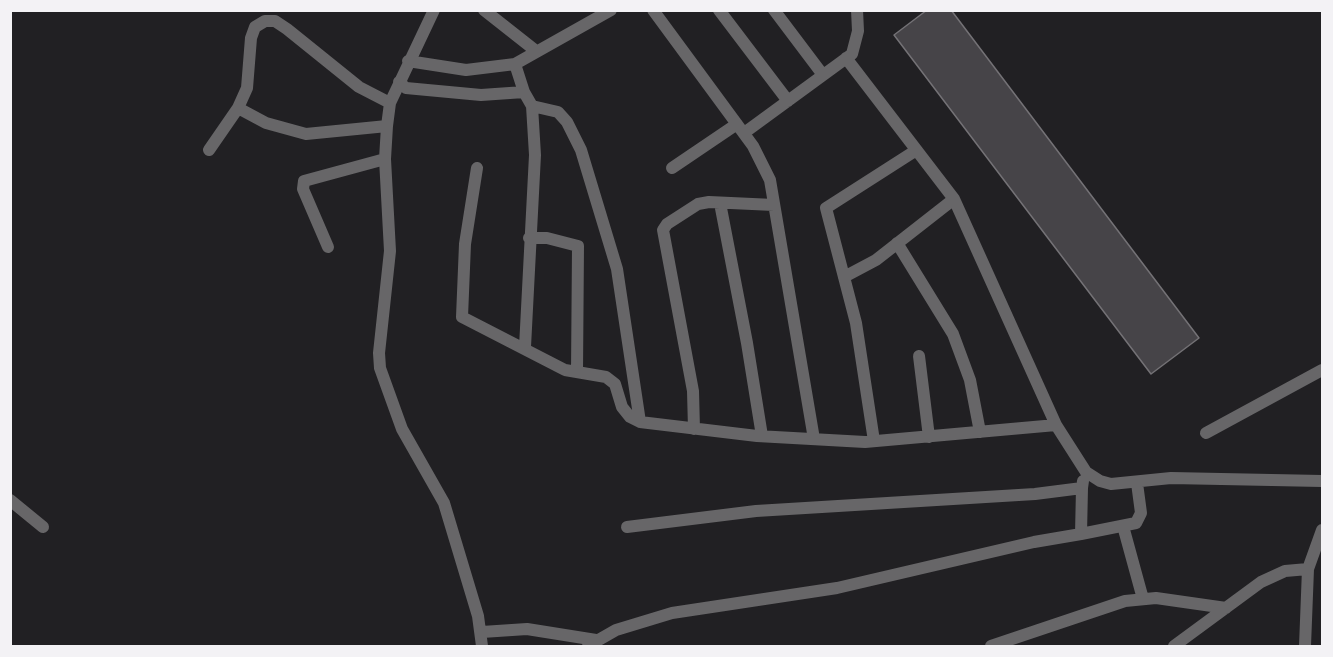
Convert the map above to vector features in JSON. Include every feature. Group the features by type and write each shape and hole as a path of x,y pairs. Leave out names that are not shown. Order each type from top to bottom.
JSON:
{"street":[{"path":"434,10 390,102 385,159 390,251 379,353 380,368 402,429 444,503 482,632 482,646"},
{"path":"484,10 536,51"},
{"path":"408,61 466,70 514,64 536,51 555,44 596,14 611,10"},
{"path":"653,10 740,129 770,180 814,439"},
{"path":"719,10 788,101"},
{"path":"774,10 823,75"},
{"path":"672,168 788,101 852,54 858,31 857,10"},
{"path":"209,150 238,108 247,88 251,38 255,27 265,21 275,21 359,87 390,102"},
{"path":"846,58 954,199 1056,425 1086,472 1100,481 1111,484 1171,478 1323,481"},
{"path":"514,64 524,92 532,106 535,155 525,347"},
{"path":"399,82 406,88 474,95 524,92"},
{"path":"532,106 558,112 567,122 581,150 617,269 640,422"},
{"path":"238,108 266,123 306,134 387,126"},
{"path":"874,441 856,323 826,208 915,151"},
{"path":"328,247 303,189 304,181 385,159"},
{"path":"477,168 465,244 462,317 525,347 565,370 606,378 615,384 622,407 630,417 640,422 762,436 874,441 1056,425"},
{"path":"844,277 876,260 954,199"},
{"path":"720,203 762,436"},
{"path":"694,429 693,391 663,230 667,224 698,204 774,205"},
{"path":"530,238 547,238 578,246 577,372"},
{"path":"897,243 953,334 970,380 980,432"},
{"path":"919,356 929,437"},
{"path":"1206,433 1322,372"},
{"path":"1081,534 1082,488 1086,472"},
{"path":"482,632 526,629 592,643 641,621 672,613 837,588 1034,542 1123,526 1140,520 1137,483"},
{"path":"627,527 756,511 1001,497 1082,488"},
{"path":"10,500 43,527"},
{"path":"1123,526 1143,599"},
{"path":"1305,646 1308,569 1323,530"},
{"path":"1174,646 1261,582 1285,571 1308,569"},
{"path":"990,646 1125,601 1143,599 1226,608"}],"building":[{"path":"927,10 951,10 1199,338 1151,374 894,35"}]}
